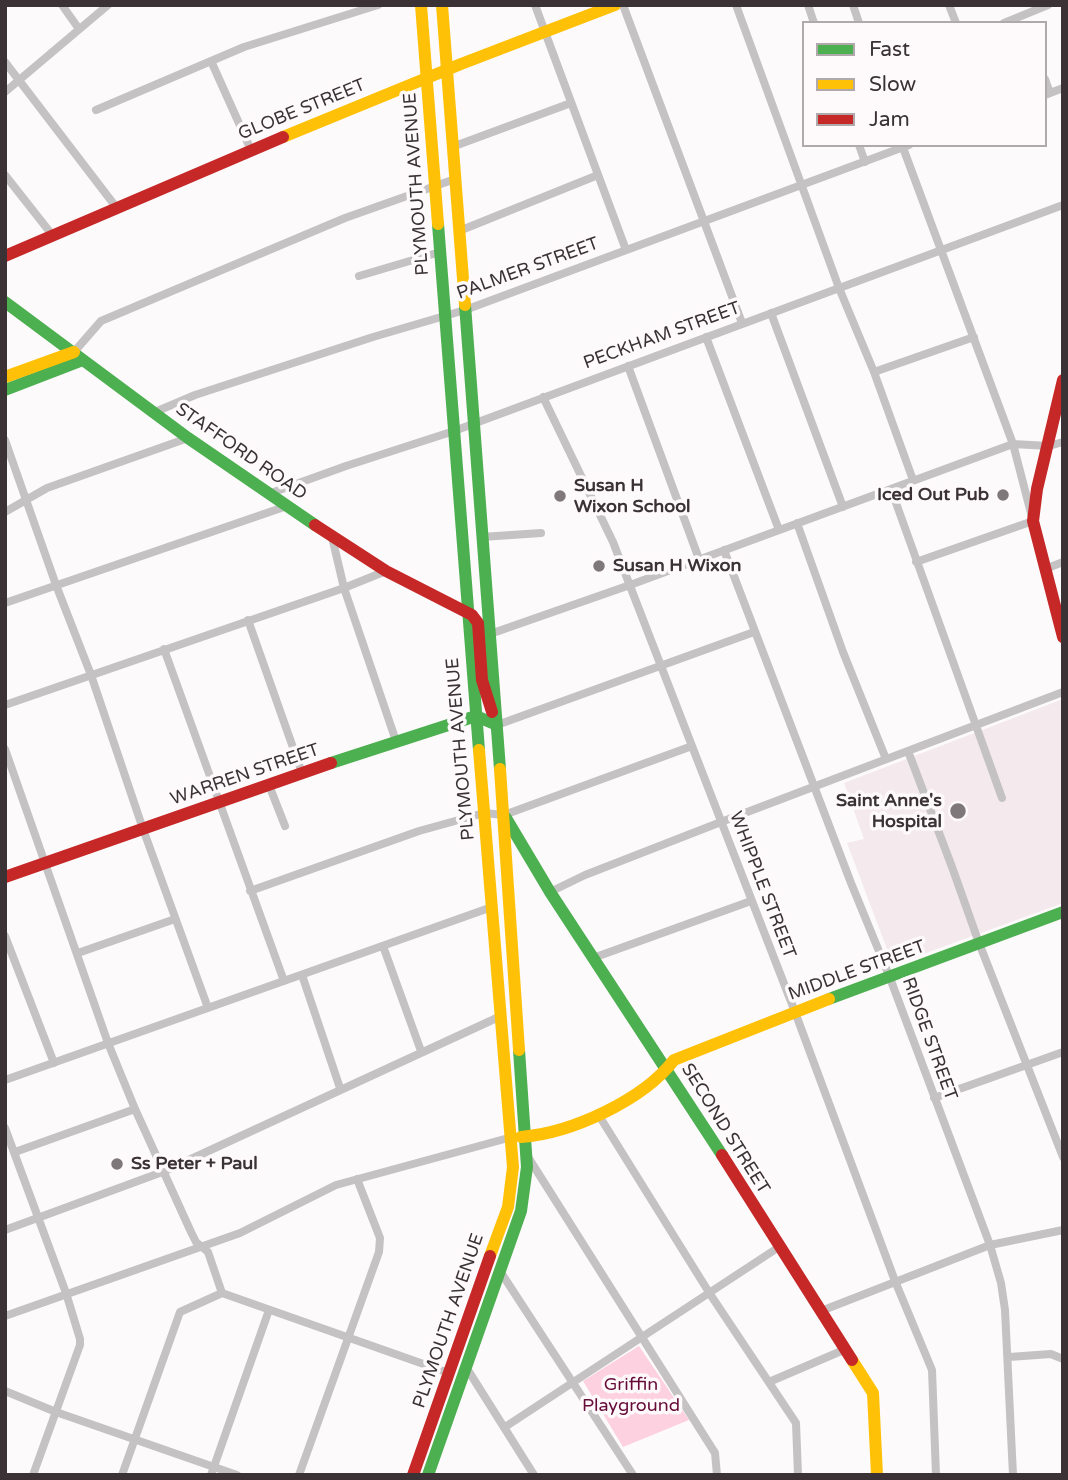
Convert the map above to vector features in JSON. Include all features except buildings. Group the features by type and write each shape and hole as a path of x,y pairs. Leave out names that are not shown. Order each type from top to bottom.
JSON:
{"main road":[{"name":"PLYMOUTH AVENUE","path":"413,1475 510,1200 513,1173 421,5"},
{"name":"PLYMOUTH AVENUE","path":"431,1473 523,1203 527,1181 504,814 442,5"},
{"name":"GLOBE STREET","path":"5,256 446,69 615,5"},
{"name":"STAFFORD ROAD","path":"5,302 188,438 332,537 386,571 467,614"},
{"path":"5,377 78,356"},
{"path":"5,390 78,356"},
{"path":"1063,380 1037,489 1033,521 1063,637"},
{"path":"467,614 472,615 478,624 482,680 497,725"},
{"path":"476,716 497,725"},
{"name":"WARREN STREET","path":"5,877 302,773 476,716"},
{"name":"SECOND STREET","path":"504,814 550,892 667,1069 873,1393 877,1475"},
{"name":"MIDDLE STREET","path":"526,1138 598,1114 627,1101 661,1077 674,1060 1063,912"},
{"path":"512,1137 526,1138"}],"street":[{"path":"62,5 79,29"},
{"path":"5,92 108,5"},
{"path":"96,110 244,47 378,5"},
{"path":"535,5 626,250"},
{"path":"623,5 742,323"},
{"path":"736,5 839,288 874,372 913,480"},
{"path":"1023,19 1048,5"},
{"path":"211,61 251,150"},
{"path":"5,62 116,207"},
{"path":"1048,94 1063,88"},
{"path":"452,147 571,103"},
{"path":"860,147 865,162"},
{"name":"PALMER STREET","path":"155,412 195,395 465,310 902,147"},
{"path":"905,147 1013,444 1033,521 916,562"},
{"path":"459,231 598,174"},
{"path":"5,175 52,236"},
{"path":"78,356 101,321 333,223 455,179"},
{"name":"PECKHAM STREET","path":"271,493 453,431 1063,205"},
{"path":"359,276 440,252"},
{"path":"771,313 843,506"},
{"path":"706,337 779,530"},
{"path":"874,372 974,337"},
{"path":"628,366 699,559"},
{"name":"WHIPPLE STREET","path":"543,397 613,542 795,1012 895,1281 932,1370 936,1475"},
{"path":"5,512 47,488 188,438"},
{"path":"5,440 208,1008"},
{"path":"490,634 1013,444 1049,446 1063,442"},
{"path":"891,489 1002,798"},
{"path":"5,603 288,506"},
{"path":"797,523 843,652 886,759"},
{"path":"482,537 541,533"},
{"path":"332,537 344,588 396,741"},
{"name":"RIDGE STREET","path":"724,550 990,1245 1003,1297 1009,1357 1013,1475"},
{"path":"1045,569 1063,562"},
{"path":"5,705 344,588 386,571"},
{"path":"248,620 302,773"},
{"path":"497,725 754,632"},
{"path":"164,649 284,981"},
{"path":"550,892 721,822 1063,692"},
{"path":"250,891 419,831 484,813 504,814 692,746"},
{"path":"5,749 108,1043 191,1232 196,1242 208,1252 222,1293"},
{"path":"908,751 979,943 1063,1157"},
{"path":"269,785 285,826"},
{"path":"593,958 751,901"},
{"path":"5,1080 492,907"},
{"path":"78,953 175,919"},
{"path":"5,936 54,1063"},
{"path":"383,946 421,1051"},
{"path":"302,975 340,1088"},
{"path":"5,1230 165,1171 501,1016"},
{"path":"934,1098 1063,1052"},
{"path":"15,1152 135,1109"},
{"path":"598,1114 710,1294 796,1423 798,1475"},
{"path":"5,1128 66,1293 80,1339 33,1475"},
{"path":"5,1316 240,1233 328,1189 512,1137"},
{"path":"527,1156 715,1453 717,1475"},
{"path":"299,1475 379,1252 380,1241 357,1179"},
{"path":"821,1311 990,1245 1063,1230"},
{"path":"505,1427 779,1247"},
{"path":"500,1271 633,1475"},
{"path":"122,1475 180,1312 222,1293 449,1373"},
{"path":"212,1471 269,1310"},
{"path":"769,1382 846,1349"},
{"path":"1009,1357 1051,1354 1063,1359"},
{"path":"466,1367 534,1475"},
{"path":"5,1391 212,1471 237,1475"}],"shaded area":[{"name":"Saint Anne's Hospital","path":"1063,699 1063,903 893,965 847,843 864,839 844,783"}],"green space":[{"name":"Griffin Playground","path":"639,1346 689,1420 623,1447 583,1381"}],"traffic: fast":[{"path":"438,224 479,750"},
{"path":"5,302 188,438 315,525"},
{"path":"465,305 500,769"},
{"path":"5,390 83,360"},
{"path":"331,763 476,716 497,725"},
{"path":"506,818 550,892 722,1155"},
{"path":"829,999 1063,912"},
{"path":"428,1475 521,1211 527,1167 519,1050"}],"traffic: slow":[{"path":"421,5 438,224"},
{"path":"442,5 465,305"},
{"path":"283,137 615,5"},
{"path":"5,377 74,352"},
{"path":"479,750 513,1167 508,1207 490,1256"},
{"path":"500,769 519,1050"},
{"path":"521,1137 562,1129 605,1112 644,1088 674,1060 829,999"},
{"path":"852,1360 873,1393 877,1475"}],"traffic: jam":[{"path":"5,256 283,137"},
{"path":"1063,380 1037,489 1033,521 1063,637"},
{"path":"315,525 386,571 472,615 478,623 482,680 492,712"},
{"path":"5,877 331,763"},
{"path":"722,1155 852,1360"},
{"path":"413,1475 490,1256"}],"place":[{"name":"Iced Out Pub","path":"1003,495"},
{"name":"Susan H Wixon School","path":"560,496"},
{"name":"Susan H Wixon","path":"599,566"},
{"name":"Saint Anne's Hospital","path":"958,811"},
{"name":"Ss Peter + Paul","path":"117,1164"}]}
